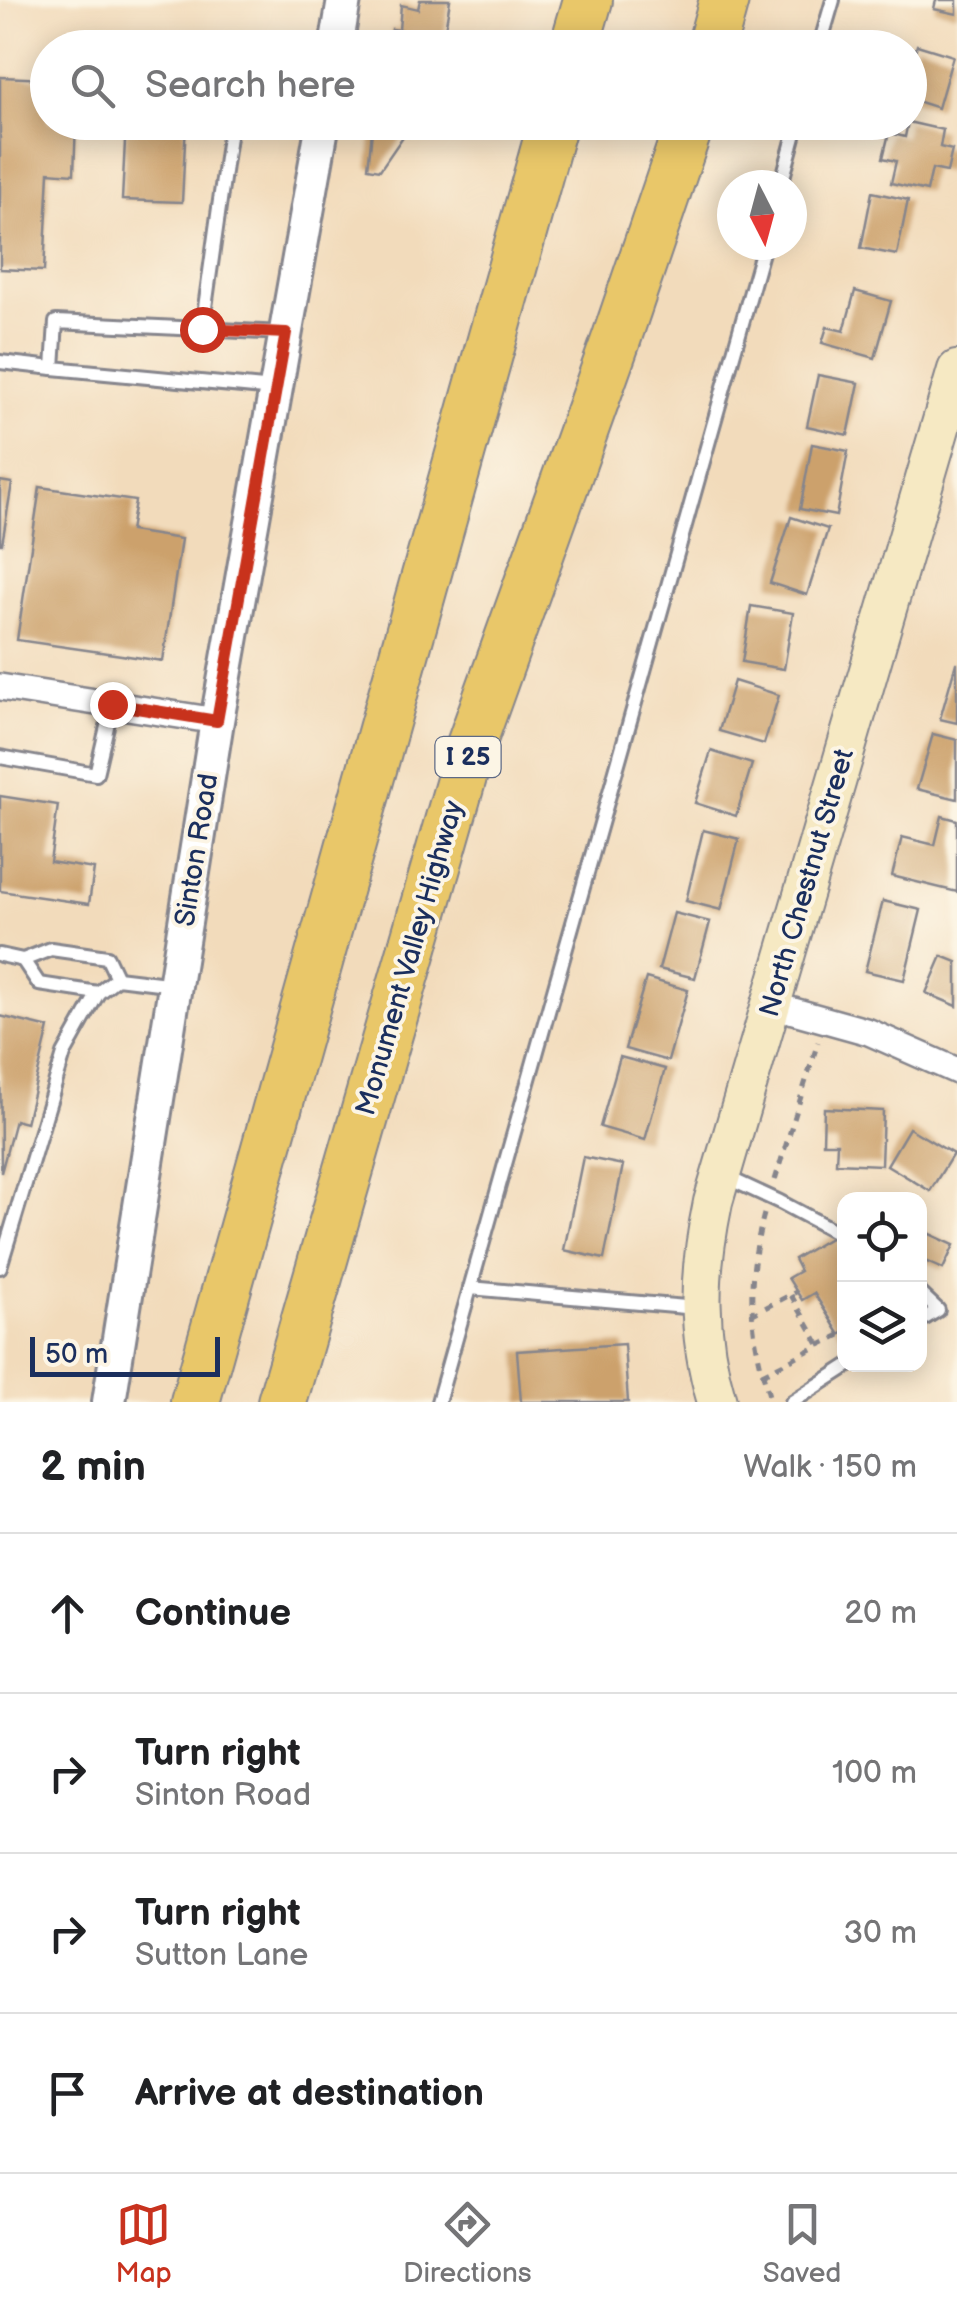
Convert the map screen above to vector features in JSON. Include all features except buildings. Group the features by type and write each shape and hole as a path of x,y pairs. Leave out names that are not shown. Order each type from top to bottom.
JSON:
{"highway":[{"path":"579,30 588,0"},
{"path":"716,30 724,0"},
{"path":"195,1402 548,140"},
{"name":"Monument Valley Highway","path":"282,1402 472,742 684,140"}],"main road":[{"name":"North Chestnut Street","path":"717,1402 701,1308 703,1252 721,1175 957,370"}],"street":[{"path":"339,30 344,0"},
{"name":"Sinton Road","path":"109,1402 217,721 319,140"},
{"path":"0,687 217,721"},
{"path":"772,1005 870,1032 957,1071"}],"lane":[{"path":"824,30 833,0"},
{"path":"202,329 228,140"},
{"path":"784,170 793,140"},
{"path":"438,1402 760,260"},
{"path":"53,368 56,322 286,333"},
{"path":"0,362 276,389"},
{"path":"0,757 96,774 112,704"},
{"path":"0,955 23,960 52,949 106,957 118,978"},
{"path":"23,960 39,984 98,993"},
{"path":"0,1267 64,1054 98,993 118,978 175,986"},
{"path":"721,1175 837,1232"},
{"path":"470,1288 701,1308"},
{"path":"927,1300 938,1310 927,1317"},
{"path":"792,1402 839,1372"}],"path":[{"path":"752,1316 794,1293 820,1346"},
{"path":"762,1374 837,1337"}],"route":[{"path":"112,704 217,721 286,333 202,329"}]}
